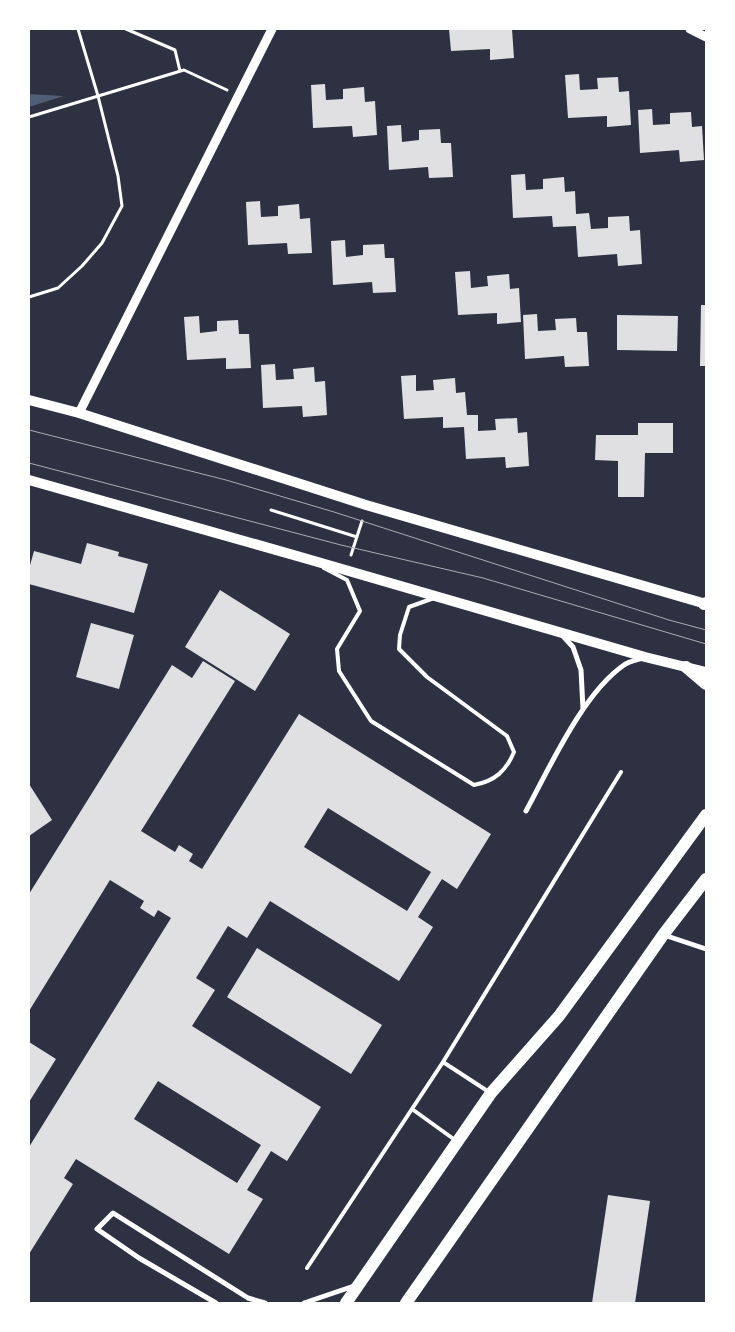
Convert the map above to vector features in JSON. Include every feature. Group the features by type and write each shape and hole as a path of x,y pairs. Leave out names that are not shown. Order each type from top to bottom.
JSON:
{"main road":[{"path":"29,400 79,413 366,505 706,604"},
{"path":"29,480 437,596 645,658 706,672"},
{"path":"686,667 706,684"},
{"path":"346,1303 491,1094 559,1016 706,815"},
{"path":"406,1303 663,935 706,879"}],"street":[{"path":"79,413 272,29"},
{"path":"690,29 706,37"},
{"path":"560,632 573,647 581,670 583,709"},
{"path":"526,811 583,709 607,680 626,664 645,658"},
{"path":"663,935 706,949"},
{"path":"216,1303 139,1258 97,1230 113,1213 248,1298 265,1303"},
{"path":"304,1303 360,1284"}],"lane":[{"path":"304,558 347,580 360,611 337,649 339,671 371,721 474,785 486,783 508,766 514,752 507,736 427,678 399,649 400,634 409,607 437,596"},
{"path":"307,1268 443,1062 621,772"},
{"path":"443,1062 491,1094"},
{"path":"412,1109 458,1142"}],"path":[{"path":"29,297 58,288 82,266 102,243 122,206 118,176 98,96 78,29"},
{"path":"126,29 175,50 180,71"},
{"path":"29,117 184,70 239,95"},
{"path":"346,570 366,505"},
{"path":"271,510 357,537"}],"water":[{"path":"29,94 64,96 29,107"}],"building":[{"path":"449,29 512,29 514,58 490,60 490,49 451,51"},
{"path":"579,74 580,90 598,89 597,78 618,77 619,92 629,91 631,125 607,127 607,116 568,118 565,75"},
{"path":"325,84 326,100 343,99 343,89 364,87 365,102 375,101 377,135 353,137 352,126 313,128 311,85"},
{"path":"652,109 653,125 670,124 670,113 691,112 692,127 702,126 704,160 680,162 679,150 640,153 638,110"},
{"path":"401,125 402,142 419,140 419,130 440,129 441,143 451,143 453,177 429,178 428,167 389,170 387,126"},
{"path":"525,174 526,190 543,189 543,179 564,177 565,192 575,191 576,214 589,213 591,229 608,228 608,217 629,216 630,231 640,230 642,264 618,266 617,254 578,257 576,226 553,227 552,216 513,218 511,175"},
{"path":"260,201 261,217 278,216 278,206 299,204 300,219 310,218 312,253 288,254 287,243 248,245 246,202"},
{"path":"345,240 346,257 363,255 363,245 384,244 385,258 394,258 396,292 373,293 372,282 333,285 331,241"},
{"path":"470,271 471,288 488,286 487,276 509,274 510,289 519,288 521,322 497,324 497,313 458,315 455,272"},
{"path":"701,305 706,305 706,366 700,366"},
{"path":"537,314 538,331 556,330 555,319 576,318 577,332 587,332 589,366 565,367 564,356 525,359 523,315"},
{"path":"617,315 678,316 677,351 617,350"},
{"path":"199,316 200,333 217,331 217,321 238,320 239,334 249,334 251,368 226,369 226,358 187,360 184,317"},
{"path":"275,364 276,380 294,379 293,369 314,367 315,382 325,381 327,415 303,417 302,406 263,408 261,365"},
{"path":"416,375 416,391 434,390 433,380 455,378 456,393 465,392 467,415 478,415 478,431 496,430 495,419 517,418 518,433 527,432 529,466 506,468 505,457 466,459 464,427 443,428 443,417 404,419 401,376"},
{"path":"638,423 673,423 673,453 645,453 644,497 618,497 618,461 595,460 596,435 638,435"},
{"path":"87,543 119,552 118,556 148,564 134,613 29,584 29,569 34,551 81,564"},
{"path":"220,590 290,634 255,691 185,647"},
{"path":"91,623 134,635 119,689 76,677"},
{"path":"203,661 235,681 141,831 175,852 179,845 193,854 189,861 202,869 299,714 491,834 457,889 442,879 418,917 433,927 399,981 270,901 247,938 228,926 196,978 215,990 192,1026 321,1107 287,1161 271,1151 247,1190 263,1199 229,1254 76,1159 64,1178 73,1184 29,1254 29,1147 171,918 158,910 154,917 140,908 144,901 110,880 29,1011 29,894 172,665 192,678","holes":["328,808 431,872 407,911 304,847","158,1081 261,1145 237,1183 134,1119"]},
{"path":"29,784 52,820 29,836"},
{"path":"257,948 382,1025 351,1074 227,997"},
{"path":"29,1042 56,1059 29,1102"},
{"path":"608,1195 650,1201 635,1303 592,1303"}],"tram line":[{"path":"29,430 226,480 334,512 669,620 706,630"},
{"path":"29,463 341,545 483,578 706,644"}]}
